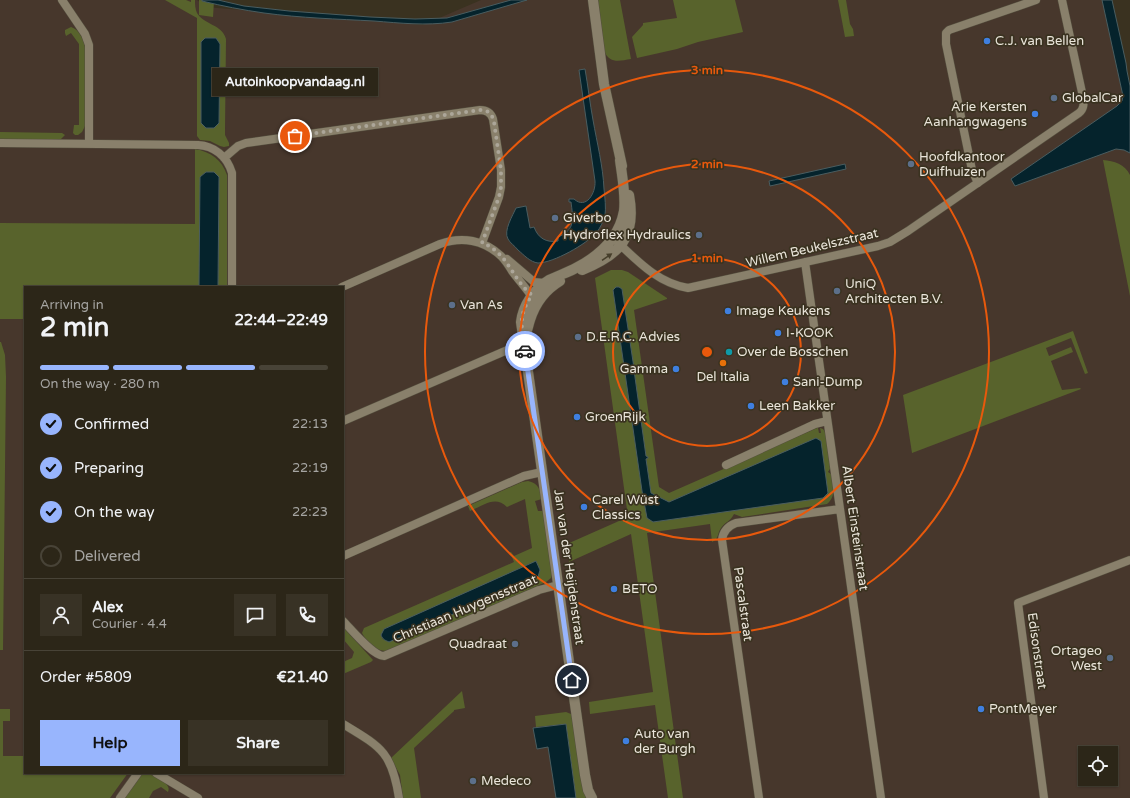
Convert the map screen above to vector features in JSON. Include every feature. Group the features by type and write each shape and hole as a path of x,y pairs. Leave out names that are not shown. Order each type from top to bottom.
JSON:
{"street":[{"path":"62,0 85,34 89,44 89,144"},
{"name":"Jan van der Heijdenstraat","path":"592,798 588,790 585,775 521,328 525,308 532,295 553,285 563,278 604,260 614,253 628,233 632,216 630,197 620,160 604,84 593,0"},
{"path":"978,183 972,170 946,44 946,33 949,30 1036,0"},
{"name":"Willem Beukelszstraat","path":"613,238 658,277 668,282 685,287 692,287 886,244 978,183 1083,109 1084,103 1062,0"},
{"path":"224,158 238,146 246,143 486,110 490,113 493,119 501,181 499,197 482,243"},
{"path":"0,143 202,145 215,150 224,158 230,167 232,175 232,286"},
{"name":"Jan van der Heijdenstraat","path":"524,342 534,309 544,289 553,278 596,256 613,238 620,225 624,209 624,196 620,160"},
{"path":"344,286 447,242 465,240 482,243 502,257 532,295"},
{"path":"502,257 508,259 544,289"},
{"name":"Albert Einsteinstraat","path":"805,262 881,798"},
{"path":"344,421 524,342"},
{"path":"726,465 815,424 827,421"},
{"path":"344,556 524,476 542,472"},
{"name":"Pascalstraat","path":"759,798 722,540 723,535 728,528 736,523 840,509"},
{"name":"Edisonstraat","path":"1044,798 1018,603 1130,560"},
{"name":"Christiaan Huygensstraat","path":"344,622 372,650 381,656 387,656 539,590 558,585"},
{"path":"344,725 373,742 384,754 395,774 399,798"},
{"path":"120,798 137,774"},
{"path":"158,774 198,798"}],"shaded area":[{"path":"0,0 197,0 206,7 423,25 481,0 1104,0 1130,115 1130,798 0,798"}],"green space":[{"path":"165,0 186,0 191,2 191,0 195,0 196,10 200,17 217,27 224,34 226,39 225,135 229,146 224,147 210,141 200,140 197,136 197,18","holes":["205,38 216,38 206,128 201,123 201,42"]},
{"path":"199,0 214,1 213,17 199,15"},
{"path":"597,0 620,0 631,59 615,61 606,55 604,51"},
{"path":"673,0 735,0 743,32 637,58 632,37 643,25 643,23 677,18"},
{"path":"838,0 846,0 850,24 853,29 854,36 845,37"},
{"path":"71,27 81,35 85,47 85,126 82,132 78,135 73,133 74,125 79,125 79,44 71,33 66,36 65,30"},
{"path":"0,132 62,133 65,135 61,139 0,139"},
{"path":"195,149 206,152 219,161 227,175 227,286 218,286 219,177 206,172 200,177 199,286 24,286 24,319 0,319 0,223 195,224"},
{"path":"1103,160 1119,164 1128,171 1130,175 1130,296"},
{"path":"611,270 622,270 628,272 667,298 634,310 659,487 669,493 817,428 819,433 821,433 820,428 825,432 831,467 828,472 831,474 833,494 827,504 742,517 734,514 720,530 717,538 712,542 710,524 647,533 683,798 668,798 655,705 590,714 589,702 653,692 631,534 569,562 567,544 628,517 595,278"},
{"path":"1073,331 1088,373 1085,374 1071,338 1046,348 1049,356 1071,347 1073,352 1051,361 1062,390 1081,389 912,453 903,395"},
{"path":"0,342 5,355 6,377 3,650 0,650"},
{"path":"528,481 534,483 540,492 542,499 535,501 538,511 544,511 552,574 551,578 546,582 391,650 382,651 367,641 362,633 364,628 514,562 510,552 514,556 532,548 525,499 507,507 498,502 493,502 484,504 470,511 468,506 522,482","holes":["536,561 540,570 383,639 381,635"]},
{"path":"344,628 373,660 344,674 344,662 352,658 354,652 344,640"},
{"path":"462,691 465,708 454,710 414,748 421,798 403,798 400,775 391,758"},
{"path":"0,709 10,709 10,721 3,721 3,756 24,756 24,774 127,774 110,798 0,798"},
{"path":"566,712 573,716 586,798 576,798 566,724 536,727 535,716"},
{"path":"141,774 152,775 163,781 169,789 168,792 161,787 153,791 149,798 123,798"}],"water":[{"path":"202,0 218,0 244,6 289,11 415,19 447,18 511,0 527,0 452,22 423,24 278,15 233,8"},
{"path":"1102,0 1112,0 1126,63 1130,86 1130,153 1124,150 1116,149 1015,186 1011,179 1117,106 1122,101 1123,96"},
{"path":"205,38 216,38 220,44 219,123 214,128 206,128 201,123 201,42"},
{"path":"585,69 600,154 605,216 597,232 586,242 552,260 538,263 527,258 509,240 507,232 509,223 516,208 526,206 530,228 534,227 543,239 558,241 558,237 568,231 571,227 573,218 571,202 569,202 569,199 574,199 582,203 589,199 592,195 595,181 579,70"},
{"path":"845,164 846,169 770,186 769,181"},
{"path":"206,172 214,172 219,177 218,286 199,286 200,177"},
{"path":"616,287 622,289 634,368 636,370 634,370 646,456 648,457 646,459 651,493 669,502 816,438 821,441 828,493 823,498 653,522 647,518 613,290"},
{"path":"536,561 540,570 538,577 389,642 384,640 381,635 384,629"},
{"path":"566,724 576,798 556,798 548,747 537,749 533,728"}],"way so far":[{"path":"295,136 480,110 488,111 494,122 501,170 501,187 499,197 482,243 502,257 532,295 525,308 521,322 525,351"}],"place":[{"name":"C.J. van Bellen","path":"987,41"},
{"name":"GlobalCar","path":"1054,98"},
{"name":"Arie Kersten Aanhangwagens","path":"1035,114"},
{"name":"Autoinkoopvandaag.nl","path":"295,136"},
{"name":"Hoofdkantoor Duifhuizen","path":"911,164"},
{"name":"Giverbo","path":"555,218"},
{"name":"Hydroflex Hydraulics","path":"699,235"},
{"name":"UniQ Architecten B.V.","path":"837,291"},
{"name":"Van As","path":"452,305"},
{"name":"Image Keukens","path":"728,311"},
{"name":"I-KOOK","path":"778,333"},
{"name":"D.E.R.C. Advies","path":"578,337"},
{"name":"Over de Bosschen","path":"729,352"},
{"name":"Del Italia","path":"723,363"},
{"name":"Gamma","path":"676,369"},
{"name":"Sani-Dump","path":"785,382"},
{"name":"Leen Bakker","path":"751,406"},
{"name":"GroenRijk","path":"577,417"},
{"name":"Carel Wüst Classics","path":"584,507"},
{"name":"BETO","path":"614,589"},
{"name":"Quadraat","path":"515,644"},
{"name":"Ortageo West","path":"1110,658"},
{"name":"PontMeyer","path":"981,709"},
{"name":"Auto van der Burgh","path":"626,741"},
{"name":"Medeco","path":"473,781"}],"route":[{"path":"525,351 572,680"}]}
